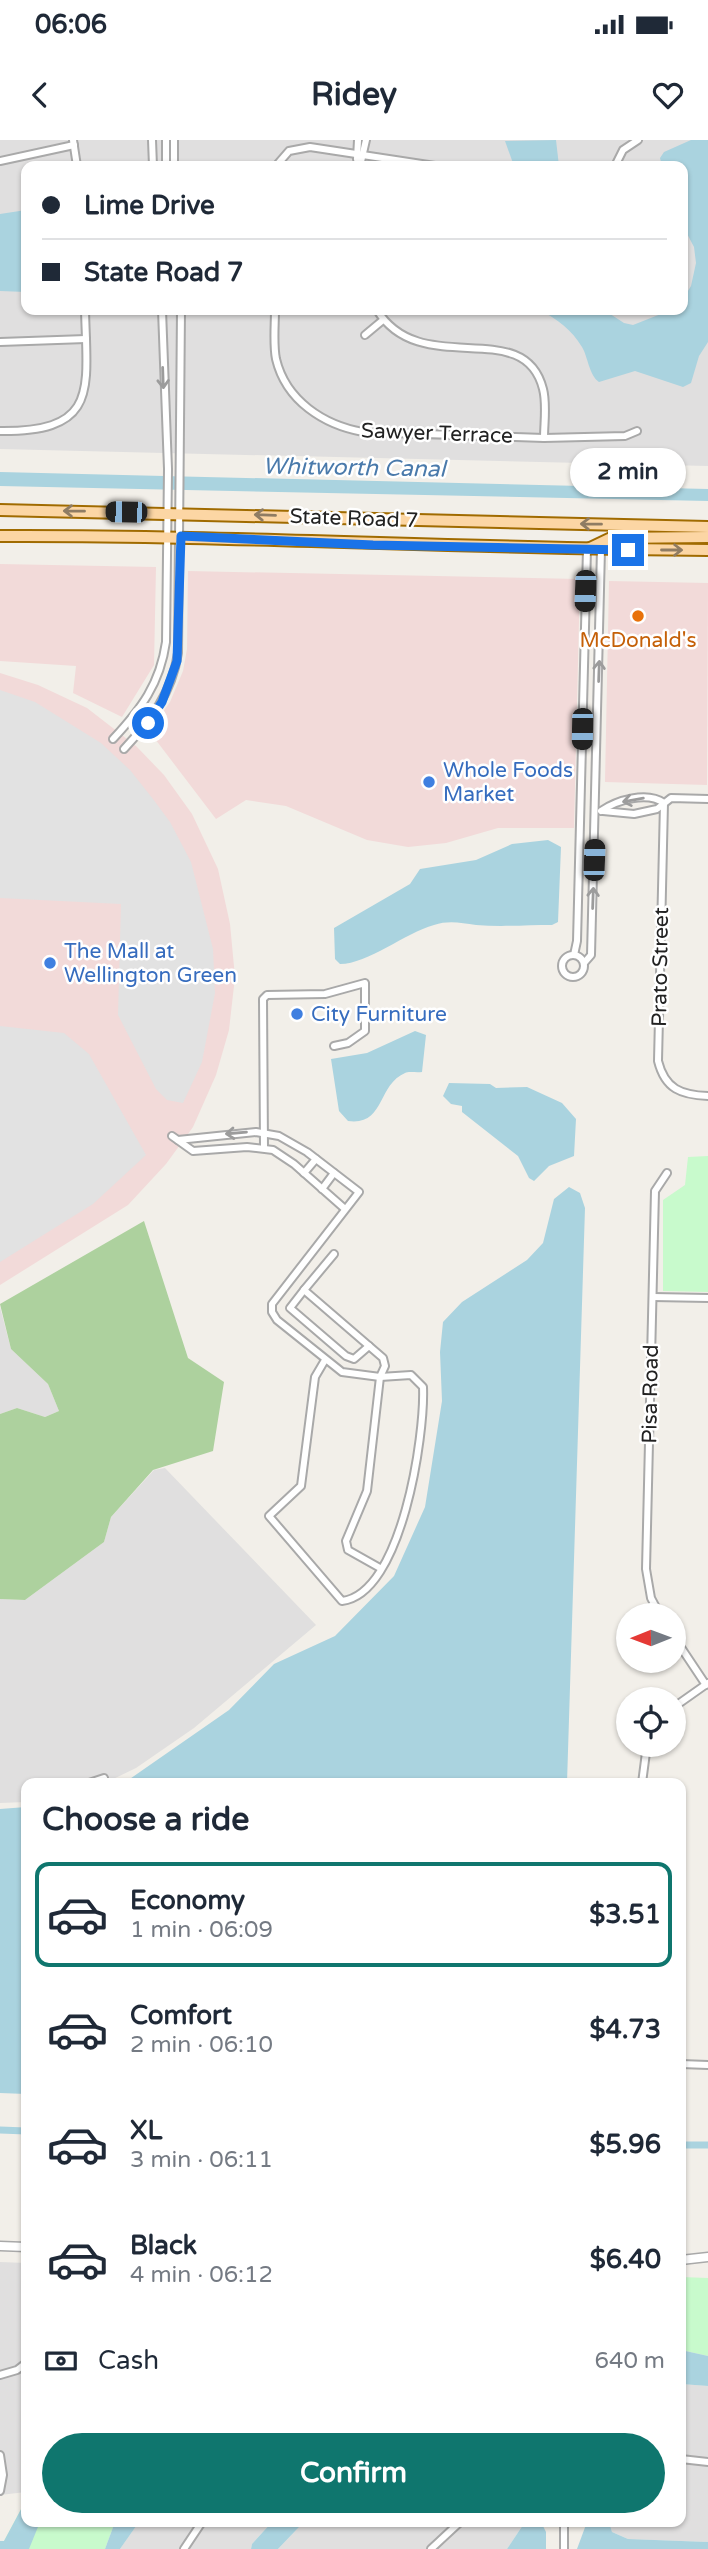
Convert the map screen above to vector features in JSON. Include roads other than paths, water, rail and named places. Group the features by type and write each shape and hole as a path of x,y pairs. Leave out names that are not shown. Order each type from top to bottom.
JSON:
{"main road":[{"name":"State Road 7","path":"0,510 181,512 708,527"},
{"name":"State Road 7","path":"0,536 166,535 587,549 708,550"},
{"path":"587,549 611,538 708,537"}],"street":[{"path":"152,140 153,161"},
{"path":"166,140 166,161"},
{"path":"174,140 174,161"},
{"path":"358,140 359,161"},
{"path":"359,157 366,140"},
{"path":"618,161 623,150 638,140"},
{"path":"0,161 73,143 76,161"},
{"path":"280,161 289,151 310,147 393,161"},
{"path":"0,431 35,431 54,426 69,416 82,400 85,315"},
{"path":"113,739 151,694 163,661 168,469 162,315"},
{"path":"124,749 162,702 174,676 179,643 181,315"},
{"name":"Sawyer Terrace","path":"275,315 276,360 288,385 301,404 340,428 363,432 544,438 625,436 637,431"},
{"path":"380,315 383,320 424,344 442,349 501,350 520,355 536,371 544,391 544,438"},
{"path":"365,335 383,320"},
{"path":"0,342 86,339"},
{"path":"587,549 577,941 574,955 563,961 562,969 568,976 581,974 584,963 591,955 599,811 601,549"},
{"path":"599,811 615,803 641,798 657,798 664,803"},
{"path":"599,811 634,814 657,809 671,798 708,799"},
{"name":"Prato Street","path":"664,803 658,1061 661,1075 677,1092 708,1096"},
{"path":"574,955 584,963"},
{"path":"264,1147 263,999 267,995 325,994 366,983 365,1031 348,1043 334,1046"},
{"path":"325,1360 315,1377 302,1486 269,1516 342,1601 358,1596 380,1568 400,1533 411,1497 424,1402 423,1387 417,1378 397,1374 380,1377 342,1372 277,1320 272,1312 272,1304 359,1192 291,1142 265,1132 175,1138 192,1151 264,1147 284,1155 345,1209"},
{"path":"304,1173 316,1159"},
{"path":"321,1189 334,1173"},
{"name":"Pisa Road","path":"654,1603 646,1569 655,1191 667,1173"},
{"path":"334,1254 290,1308 346,1356 354,1359 369,1346"},
{"path":"304,1290 383,1358 385,1366 380,1377 367,1492 346,1541 348,1550 380,1568"},
{"path":"653,1297 708,1298"},
{"path":"686,1654 707,1684 686,1699"},
{"path":"643,1778 645,1757"},
{"path":"686,2064 708,2065"},
{"path":"0,2246 21,2247"},
{"path":"686,2259 708,2257"},
{"path":"0,2375 21,2367"},
{"path":"0,2455 3,2475 0,2491"},
{"path":"686,2460 708,2462"},
{"path":"184,2549 199,2527"},
{"path":"431,2549 455,2527"},
{"path":"564,2527 564,2549"}],"water":[{"path":"556,140 558,161 512,161 505,141"},
{"path":"691,140 708,140 708,342 699,356 691,383 683,387 635,371 599,382 574,335 548,315 612,315 633,325 658,315 688,315 688,291 696,263 694,247 688,236 688,161 661,161 664,152"},
{"path":"21,211 21,292 0,291 0,214"},
{"path":"0,472 708,489 708,501 0,486"},
{"path":"548,840 561,847 558,922 552,925 504,926 439,923 351,963 340,964 335,959 334,928 410,884 420,869 476,860 512,844"},
{"path":"415,1031 426,1035 422,1072 407,1072 396,1079 369,1117 360,1121 348,1121 339,1111 331,1059 367,1053"},
{"path":"449,1083 490,1084 496,1088 527,1087 562,1103 576,1119 574,1156 549,1166 534,1181 529,1178 518,1156 462,1112 462,1106 451,1104 443,1096"},
{"path":"569,1187 580,1193 585,1208 567,1778 131,1778 229,1710 274,1664 335,1636 394,1576 425,1507 442,1401 440,1352 443,1322 462,1302 527,1260 543,1243 554,1199"},
{"path":"21,1807 21,2094 0,2093 0,1809"},
{"path":"686,2351 708,2356 708,2386 686,2384"},
{"path":"21,2509 21,2527 38,2527 29,2549 0,2549 0,2541 4,2541"},
{"path":"113,2527 135,2527 120,2549 105,2549"},
{"path":"267,2527 299,2527 278,2549 251,2549 252,2544"},
{"path":"522,2527 544,2527 546,2549 507,2549"},
{"path":"585,2527 610,2527 612,2532 628,2539 708,2542 708,2549 577,2549"}],"waterway":[{"path":"0,2130 21,2131"},
{"path":"686,2145 708,2145"}],"place":[{"name":"McDonald's","path":"638,616"},
{"name":"Whole Foods Market","path":"429,782"},
{"name":"The Mall at Wellington Green","path":"50,963"},
{"name":"City Furniture","path":"297,1014"}],"water label":[{"name":"Whitworth Canal","path":"354,467"}]}
